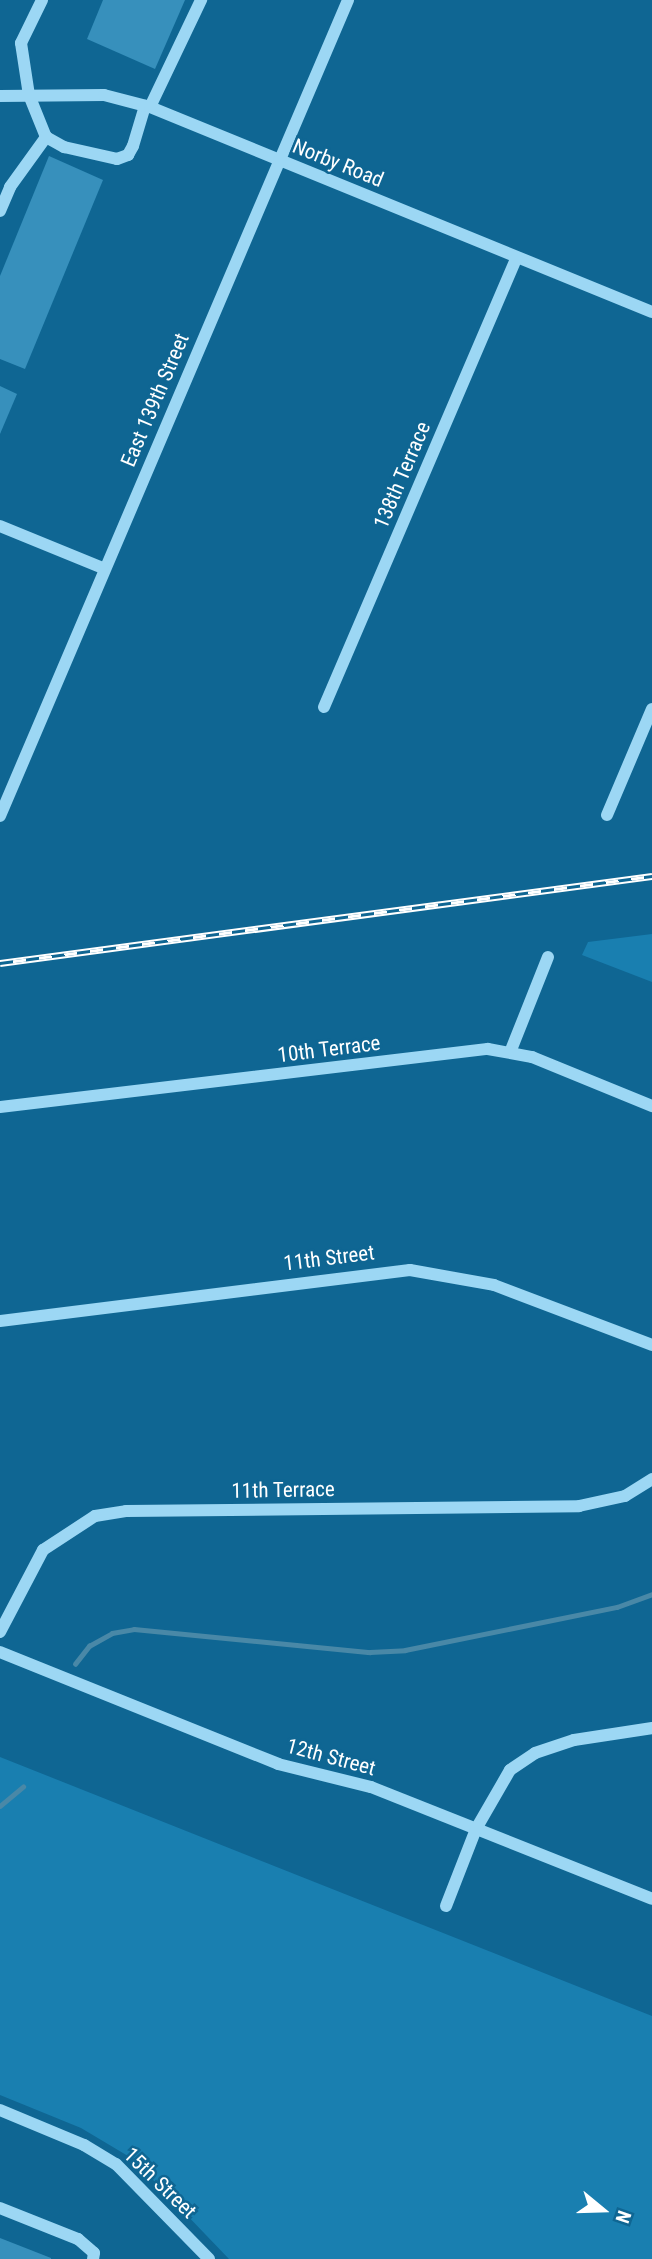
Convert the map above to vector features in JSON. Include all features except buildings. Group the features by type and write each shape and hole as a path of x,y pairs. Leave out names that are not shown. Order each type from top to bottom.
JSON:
{"street":[{"path":"42,0 21,43 29,95 46,137 64,147 117,159 128,155 133,146 148,107 201,0"},
{"name":"East 139th Street","path":"0,816 103,568 348,0"},
{"name":"Norby Road","path":"0,96 104,95 148,107 652,312"},
{"path":"0,211 10,187 46,137"},
{"name":"138th Terrace","path":"324,707 516,258"},
{"path":"0,526 103,568"},
{"path":"607,815 652,709"},
{"path":"511,1050 548,957"},
{"name":"10th Terrace","path":"0,1107 488,1049 511,1050 652,1106"},
{"name":"11th Street","path":"0,1321 410,1270 494,1285 652,1345"},
{"name":"11th Terrace","path":"0,1632 43,1550 95,1516 126,1511 579,1506 625,1496 652,1479"},
{"name":"12th Street","path":"0,1652 278,1764 370,1787 652,1899"},
{"path":"446,1906 476,1829 510,1770 535,1753 574,1740 652,1728"},
{"name":"15th Street","path":"0,2110 84,2145 116,2164 209,2259"},
{"path":"0,2208 78,2238 94,2253 93,2259"}],"shaded area":[{"path":"652,934 652,982 582,955 588,942"},
{"path":"0,1757 652,2016 652,2259 229,2259 133,2159 81,2128 0,2095"}],"waterway":[{"path":"75,1664 89,1646 112,1633 134,1629 370,1652 405,1650 617,1607 652,1594"},
{"path":"0,1806 23,1787"}],"railway":[{"path":"0,963 652,876"}]}
